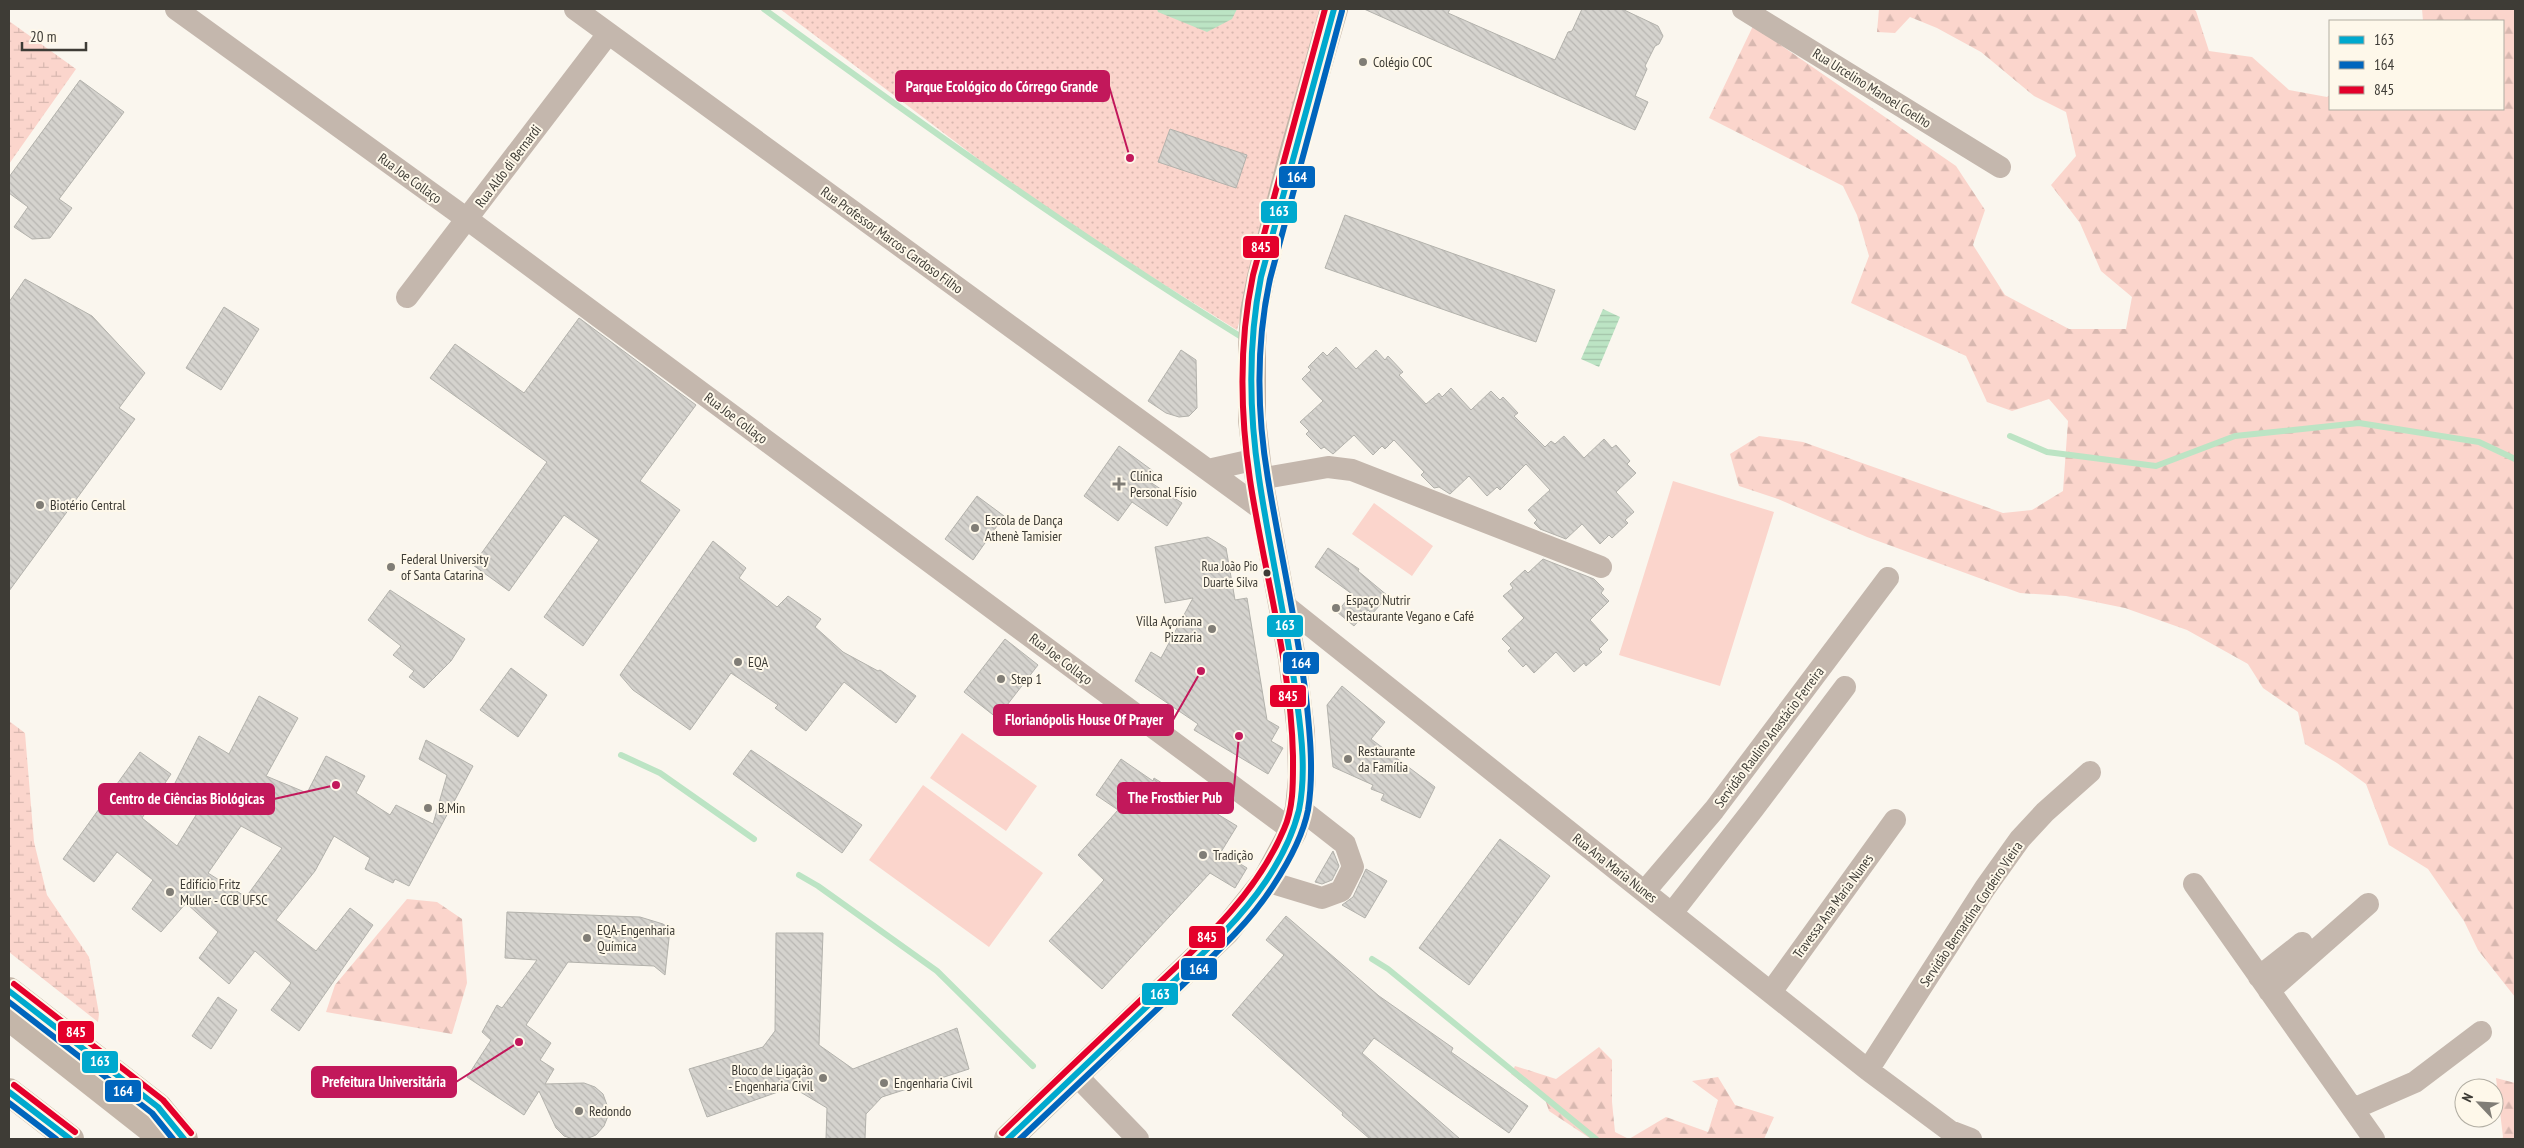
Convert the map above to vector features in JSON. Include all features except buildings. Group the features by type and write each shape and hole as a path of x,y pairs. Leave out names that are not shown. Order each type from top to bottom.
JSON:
{"main road":[{"path":"1008,1139 1205,953 1246,907 1266,881 1296,820 1302,778 1301,732 1282,603 1258,469 1252,420 1252,346 1254,312 1292,157 1334,9"},
{"path":"9,991 158,1107 184,1139"},
{"path":"9,1017 164,1139"},
{"path":"9,1092 70,1139"}],"street":[{"name":"Rua Joe Collaço","path":"176,9 1296,820 1345,844 1353,867 1341,891 1322,898 1266,881"},
{"name":"Rua Professor Marcos Cardoso Filho","path":"575,9 1264,511"},
{"name":"Rua Urcelino Manoel Coelho","path":"1743,9 2000,167"},
{"name":"Rua Aldo di Bernardi","path":"407,297 608,34"},
{"path":"1208,470 1328,467 1352,470 1601,567"},
{"name":"Servidão Raulino Anastácio Ferreira","path":"1645,891 1714,810 1888,578"},
{"name":"Rua Ana Maria Nunes","path":"1282,603 1868,1070 1950,1131 1971,1139"},
{"path":"1672,913 1845,687"},
{"name":"Servidão Bernardina Cordeiro Vieira","path":"1868,1070 1986,888 2020,840 2045,812 2090,772"},
{"name":"Travessa Ana Maria Nunes","path":"1771,992 1895,820"},
{"path":"2194,884 2374,1139"},
{"path":"2264,984 2364,898"},
{"path":"2353,1109 2415,1082 2481,1032"},
{"path":"1075,1074 1138,1139"}],"green space":[{"path":"780,9 1323,9 1237,330 1052,215"},
{"path":"1879,9 2193,9 2196,11 2209,51 2252,57 2289,90 2327,97 2329,96 2329,110 2504,110 2504,20 2423,20 2422,9 2515,9 2515,997 2478,950 2464,921 2428,869 2389,845 2366,784 2337,763 2305,744 2298,712 2263,688 2248,664 2187,630 2125,608 2066,596 2020,593 1867,537 1778,499 1739,486 1730,454 1759,436 1803,442 2003,513 2032,510 2063,491 2068,421 2049,399 2012,411 1987,402 1966,356 1851,303 1869,256 1857,215 1843,186 1709,118 1753,26 1956,166 1985,210 1973,245 2005,295 2069,329 2126,329 2132,297 2101,271 2080,223 2051,185 2076,156 2066,112 2034,96 1981,52 1937,28 1910,17 1895,33 1877,32"},
{"path":"9,21 76,69 9,164"},
{"path":"1673,481 1774,512 1720,686 1619,655"},
{"path":"1374,503 1433,546 1412,576 1352,534"},
{"path":"9,721 25,733 34,842 47,895 89,957 99,1014 98,1022 9,952"},
{"path":"962,733 1037,786 1006,831 930,778"},
{"path":"923,785 1043,873 989,947 869,860"},
{"path":"407,899 437,902 462,919 467,983 452,1034 326,1012 335,985"},
{"path":"1599,1047 1612,1060 1612,1102 1615,1132 1629,1139 1591,1139 1549,1111 1545,1099 1511,1074 1515,1066 1556,1079"},
{"path":"1718,1077 1735,1105 1774,1117 1764,1139 1629,1139 1666,1117 1708,1132 1718,1100 1692,1081"},
{"path":"2504,1080 2515,1083 2515,1139 2502,1139"}],"shaded area":[{"path":"1157,9 1237,9 1232,19 1207,32 1158,12"},
{"path":"1603,309 1620,317 1599,367 1581,359"}],"waterway":[{"path":"764,9 1000,178 1120,260 1243,338"},
{"path":"2010,436 2047,452 2156,466 2235,436 2359,423 2479,442 2515,459"},
{"path":"621,755 660,773 754,839"},
{"path":"799,875 818,886 937,971 1033,1066"},
{"path":"1372,959 1388,969 1596,1139"}],"transit line":[{"name":"845","path":"1002,1133 1223,920 1241,899 1272,854 1290,812 1293,784 1291,721 1282,652 1250,480 1244,429 1243,351 1248,300 1253,275 1325,9"},
{"name":"163","path":"1008,1139 1203,954 1243,912 1271,873 1286,847 1299,810 1302,783 1300,729 1289,646 1263,506 1256,453 1251,378 1252,352 1261,277 1334,9"},
{"name":"164","path":"1020,1139 1225,944 1251,916 1279,877 1294,849 1306,820 1310,796 1310,739 1298,642 1264,454 1260,404 1260,354 1265,304 1270,279 1342,11"},
{"name":"845","path":"14,984 163,1100 191,1133"},
{"name":"163","path":"9,991 158,1107 184,1139"},
{"name":"164","path":"9,1002 152,1113 173,1139"},
{"name":"845","path":"14,1085 75,1132"},
{"name":"163","path":"9,1092 70,1139"},
{"name":"164","path":"9,1103 56,1139"}],"place":[{"name":"Colégio COC","path":"1363,62"},
{"name":"Parque Ecológico do Córrego Grande","path":"1130,158"},
{"name":"Clínica Personal Físio","path":"1119,484"},
{"name":"Biotério Central","path":"40,505"},
{"name":"Escola de Dança Athenè Tamisier","path":"975,528"},
{"name":"Federal University of Santa Catarina","path":"391,567"},
{"name":"Rua João Pio Duarte Silva","path":"1267,573"},
{"name":"Espaço Nutrir Restaurante Vegano e Café","path":"1336,608"},
{"name":"Villa Açoriana Pizzaria","path":"1212,629"},
{"name":"EQA","path":"738,662"},
{"name":"Florianópolis House Of Prayer","path":"1201,671"},
{"name":"Step 1","path":"1001,679"},
{"name":"The Frostbier Pub","path":"1239,736"},
{"name":"Restaurante da Família","path":"1348,759"},
{"name":"Centro de Ciências Biológicas","path":"336,785"},
{"name":"B.Min","path":"428,808"},
{"name":"Tradição","path":"1203,855"},
{"name":"Edifício Fritz Muller - CCB UFSC","path":"170,892"},
{"name":"EQA-Engenharia Química","path":"587,938"},
{"name":"Prefeitura Universitária","path":"519,1042"},
{"name":"Bloco de Ligação - Engenharia Civil","path":"823,1078"},
{"name":"Engenharia Civil","path":"884,1083"},
{"name":"Redondo","path":"579,1111"}]}
